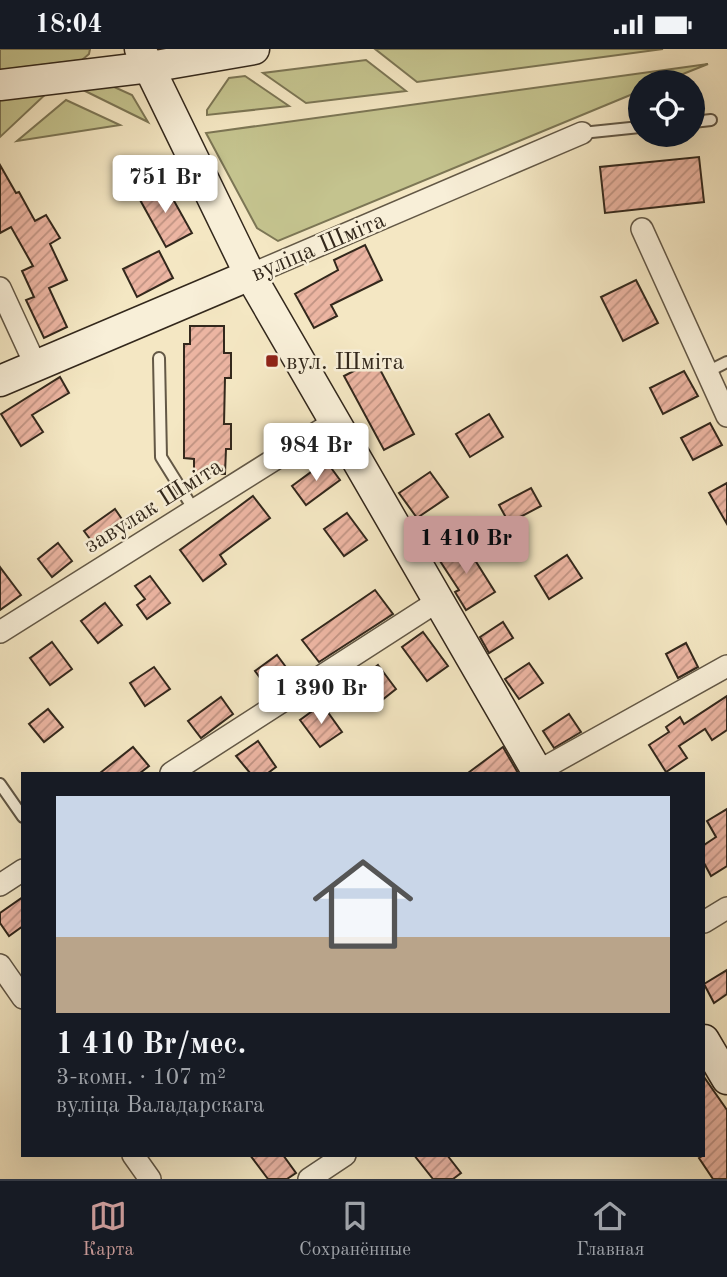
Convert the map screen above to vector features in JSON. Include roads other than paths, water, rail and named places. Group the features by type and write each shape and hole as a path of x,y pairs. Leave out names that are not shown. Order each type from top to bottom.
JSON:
{"main road":[{"path":"0,85 145,58 254,49"},
{"path":"145,58 250,275 536,772"},
{"name":"вуліца Шміта","path":"0,381 250,275"},
{"path":"705,1042 727,1079"}],"street":[{"name":"вуліца Шміта","path":"250,275 582,132"},
{"path":"642,229 727,416"},
{"path":"0,288 36,366"},
{"name":"завулак Шміта","path":"0,632 334,422"},
{"path":"173,772 438,601"},
{"path":"539,772 727,666"},
{"path":"0,885 21,871"},
{"path":"705,921 727,908"},
{"path":"0,965 21,995"},
{"path":"134,1157 150,1179"},
{"path":"309,1179 342,1157"}],"lane":[{"path":"705,121 711,120"},
{"name":"вуліца Шміта","path":"582,132 628,128"},
{"path":"159,358 161,457 194,510"},
{"path":"707,372 727,362"},
{"path":"0,784 21,814"}],"place":[{"name":"вул. Шміта","path":"272,361"}]}
